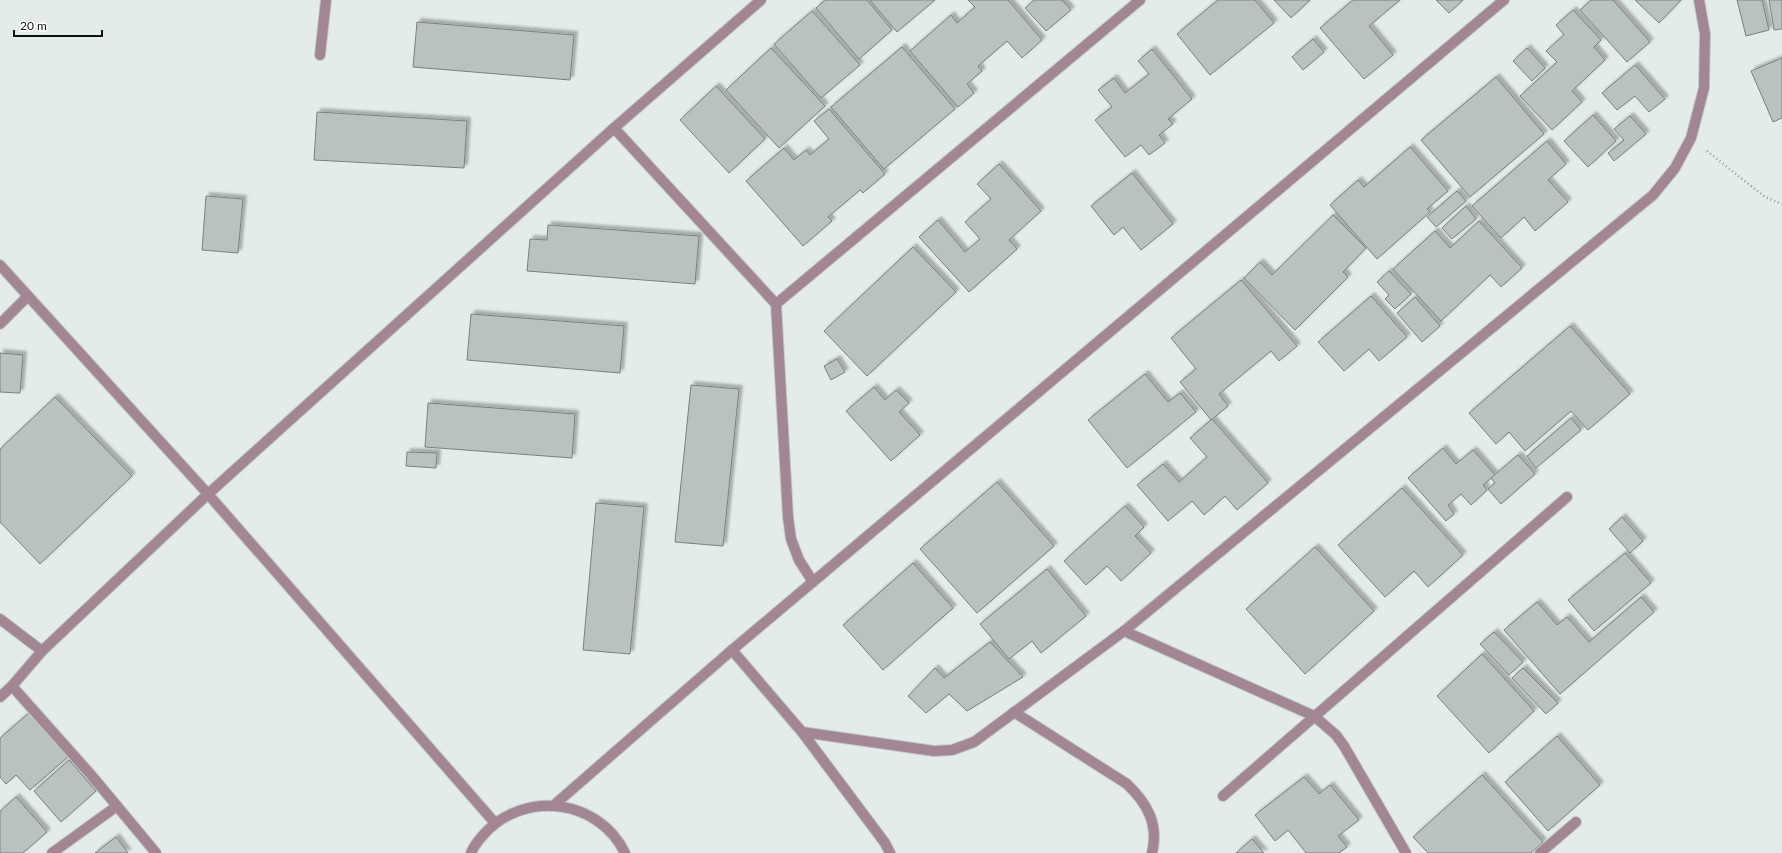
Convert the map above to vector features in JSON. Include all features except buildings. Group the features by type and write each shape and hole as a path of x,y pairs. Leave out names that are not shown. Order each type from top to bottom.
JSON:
{"street":[{"path":"320,56 326,0"},
{"path":"0,697 12,686 42,651 208,494 614,128 761,0"},
{"path":"776,304 1140,0"},
{"path":"553,806 732,650 1504,0"},
{"path":"802,732 934,751 952,750 974,742 1124,631 1653,195 1675,168 1691,138 1704,88 1705,34 1699,0"},
{"path":"614,128 776,304 790,532 799,560 813,582"},
{"path":"0,265 208,494 495,823"},
{"path":"0,324 28,296"},
{"path":"1223,796 1567,496"},
{"path":"0,618 42,651"},
{"path":"1124,631 1314,716 1336,735 1344,746 1406,853"},
{"path":"732,650 802,732 885,843 890,853"},
{"path":"12,686 118,806 156,853"},
{"path":"1014,712 1127,784 1139,795 1151,819 1154,832 1152,853"},
{"path":"52,853 118,806"},
{"path":"470,853 473,846 495,823 513,812 532,806 553,806 579,811 602,824 620,843 625,853"},
{"path":"1540,853 1576,822"}],"path":[{"path":"1691,138 1766,197 1782,204"}]}
